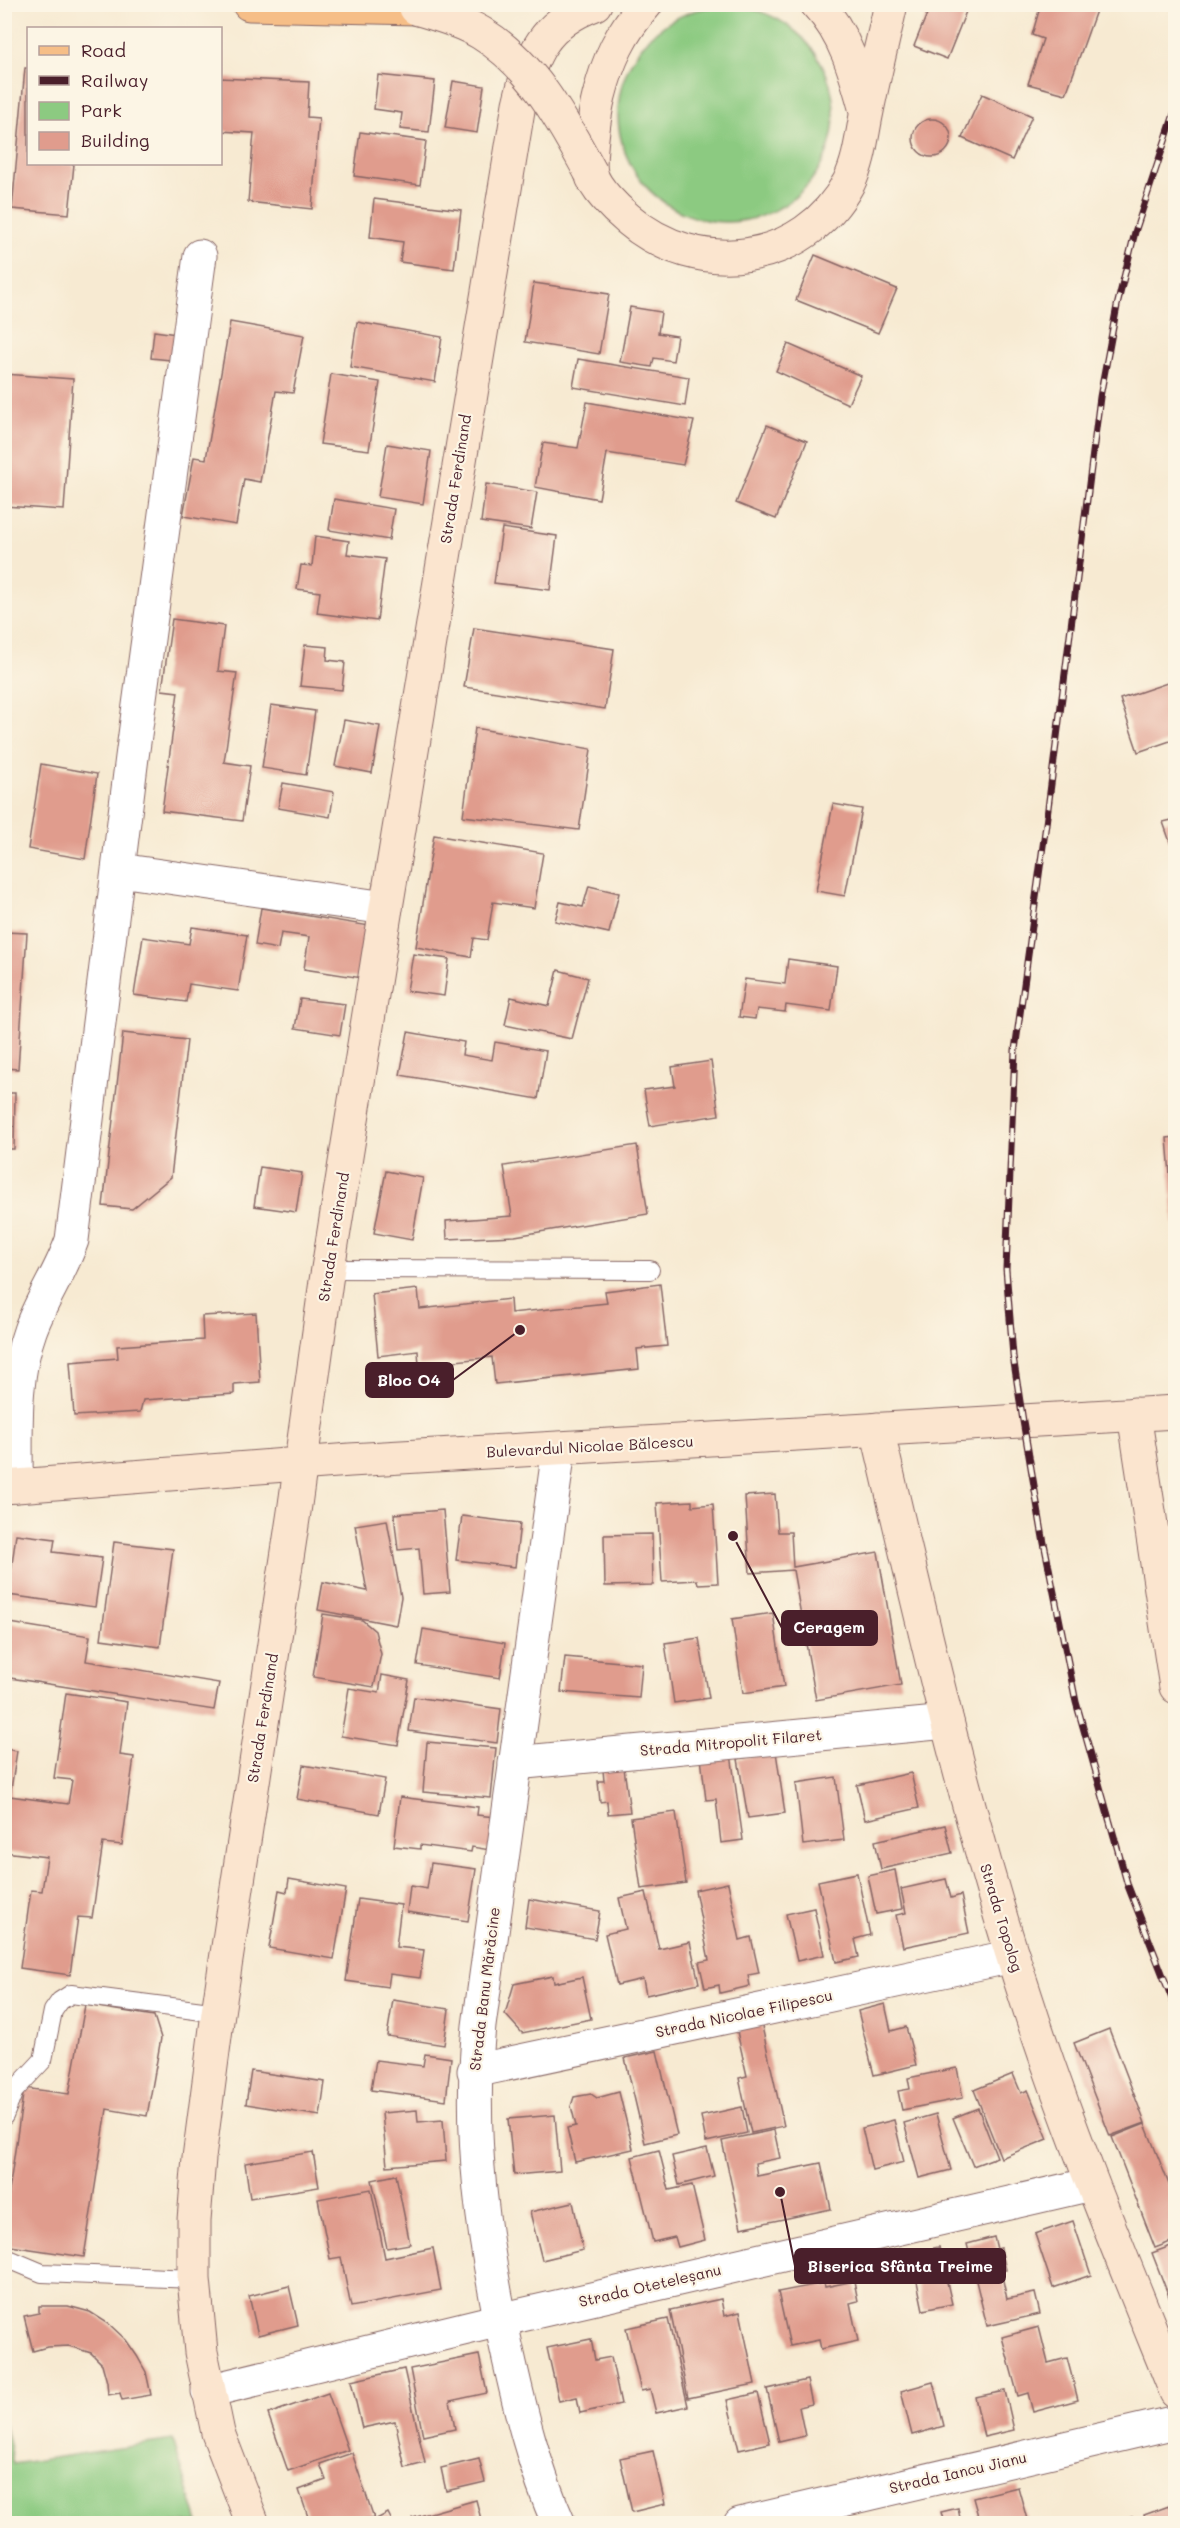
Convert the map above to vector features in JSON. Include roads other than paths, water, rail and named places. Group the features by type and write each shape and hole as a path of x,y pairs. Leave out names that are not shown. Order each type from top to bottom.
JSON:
{"main road":[{"path":"249,4 416,8 462,4"},
{"name":"Strada Ferdinand","path":"253,2523 218,2433 201,2352 194,2279 194,2220 199,2158 218,2013 301,1464 328,1269 514,132 524,84 534,52 549,32 568,16 595,4"},
{"path":"591,173 595,113 606,66 618,40 646,4"},
{"path":"817,4 835,29 850,60 866,114"},
{"path":"416,8 449,18 481,33 503,50 545,94 603,194 643,232 668,246 701,255 719,257 739,256 778,246 812,228 826,214 850,181 859,156 866,114 891,4"},
{"name":"Bulevardul Nicolae Bălcescu","path":"10,1486 301,1464 1176,1412"},
{"path":"1134,1414 1176,1687"},
{"name":"Strada Topolog","path":"877,1429 947,1722 980,1848 1012,1956 1092,2184 1176,2392"}],"street":[{"path":"10,1486 21,1360 30,1331 65,1260 72,1240 200,256"},
{"path":"119,870 386,908"},
{"name":"Strada Banu Mărăcine","path":"559,1449 474,2071 474,2116 481,2209 500,2320 535,2461 559,2523"},
{"name":"Strada Mitropolit Filaret","path":"515,1763 947,1722"},
{"name":"Strada Nicolae Filipescu","path":"474,2071 1012,1956"},
{"name":"Strada Oteteleșanu","path":"208,2391 500,2320 1092,2184"},
{"name":"Strada Iancu Jianu","path":"740,2523 1176,2422"}],"lane":[{"path":"328,1269 650,1270"},
{"path":"4,2116 14,2091 43,2060 53,2011 60,2001 71,1994 218,2013"},
{"path":"4,2257 42,2273 194,2279"}],"railway":[{"path":"1176,108 1135,232 1117,306 1100,397 1015,1050 1006,1269 1013,1356 1023,1421 1043,1538 1076,1702 1128,1886 1176,2009"}],"place":[{"name":"Bloc O4","path":"520,1330"},
{"name":"Ceragem","path":"733,1536"},
{"name":"Biserica Sfânta Treime","path":"780,2192"}]}
